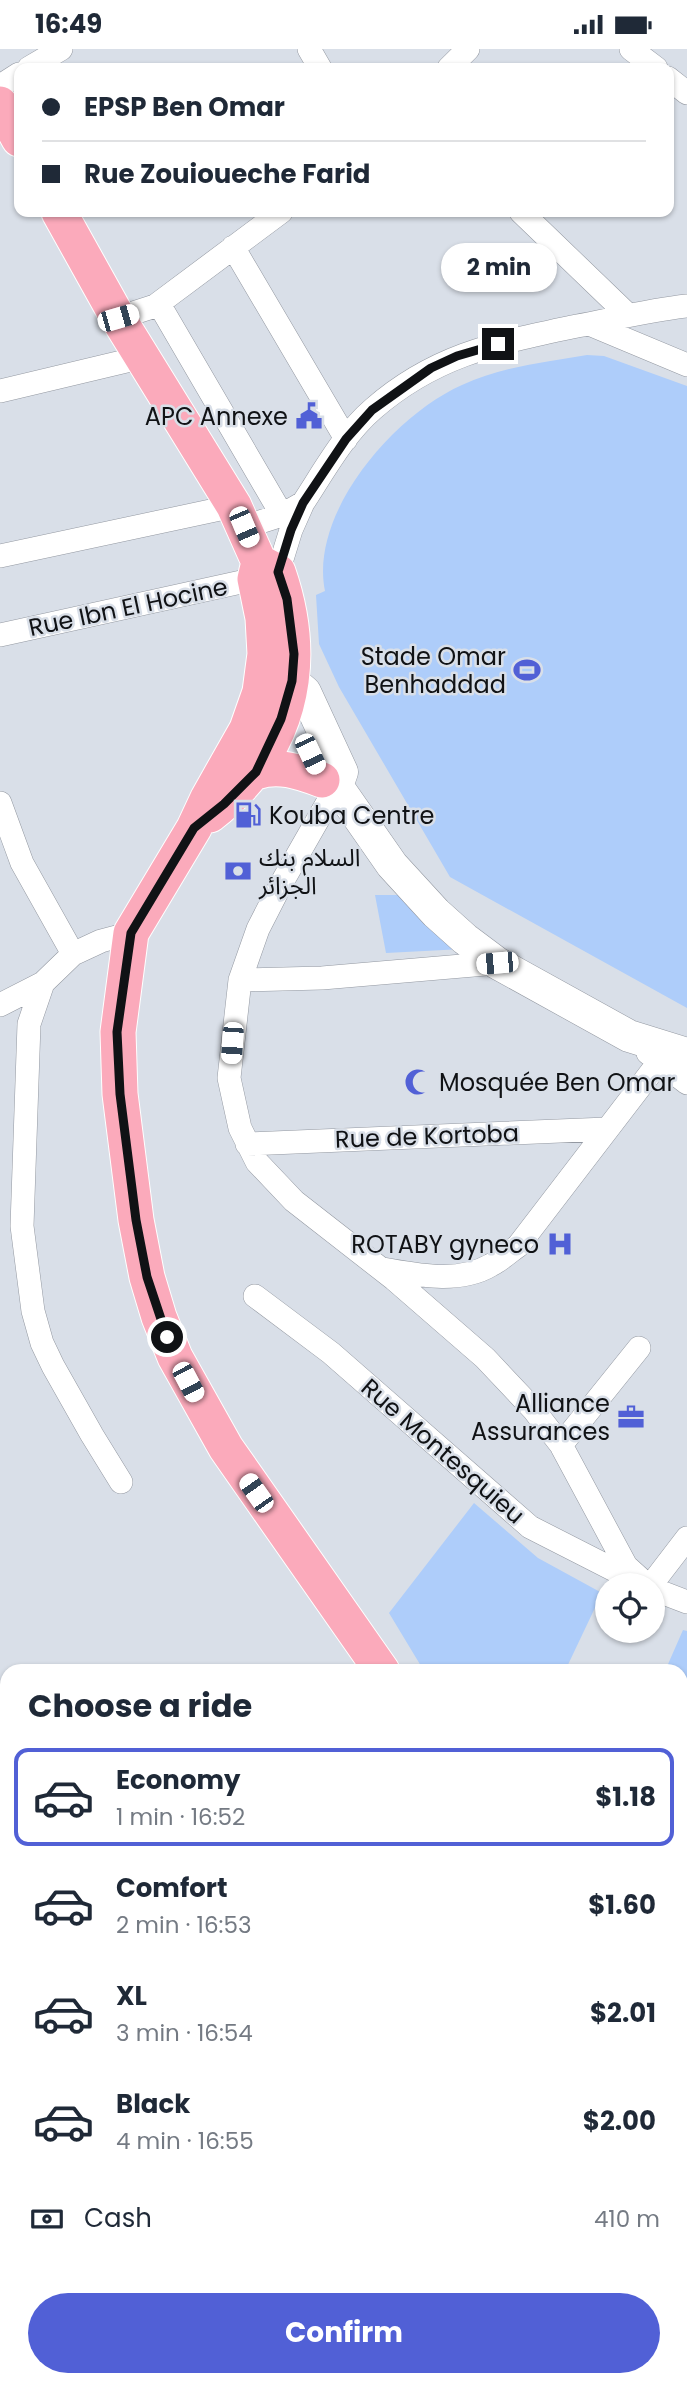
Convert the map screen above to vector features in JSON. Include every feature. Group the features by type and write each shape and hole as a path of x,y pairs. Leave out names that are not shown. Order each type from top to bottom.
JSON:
{"main road":[{"path":"0,104 14,130"},
{"path":"62,217 118,318 239,517 264,571 263,618 276,686 330,783 392,865 436,913 497,963 673,1058"},
{"path":"256,772 276,686"},
{"path":"276,686 247,729 194,828 131,933 117,1032 120,1094 136,1220 147,1277 175,1357 226,1448 375,1664"},
{"path":"194,828 224,804 256,772 268,768 279,768 330,783"}],"street":[{"path":"37,63 61,49"},
{"path":"454,63 468,49"},
{"path":"631,49 649,63"},
{"path":"118,318 159,304 274,217"},
{"path":"526,217 628,315"},
{"path":"233,247 346,439"},
{"path":"159,304 282,515"},
{"path":"264,571 291,530 303,503 346,439 372,410 431,368 457,356 498,344 628,315 687,306"},
{"path":"589,324 687,365"},
{"path":"0,391 143,357"},
{"path":"0,556 239,517 282,515 303,503"},
{"name":"Rue Ibn El Hocine","path":"0,635 264,571"},
{"path":"330,783 258,929 240,980 229,1078 240,1128 257,1162 294,1201 485,1358 533,1409 561,1445 626,1566 634,1573"},
{"path":"0,803 22,863 73,954"},
{"path":"0,1005 43,983 73,954 101,941 131,933"},
{"path":"240,980 322,978 497,963"},
{"path":"43,983 29,1024 22,1226 33,1311 53,1366 121,1482"},
{"path":"380,1269 437,1276 461,1275 490,1266 518,1245 607,1129 673,1058 687,1083"},
{"name":"Rue de Kortoba","path":"247,1144 607,1129"},
{"name":"Rue Montesquieu","path":"255,1296 331,1353 530,1527 623,1573"},
{"path":"561,1445 639,1349"},
{"path":"659,1573 687,1538"},
{"name":"Rue Montesquieu","path":"665,1593 687,1602"}],"shaded area":[{"name":"Stade Omar Benhaddad","path":"587,355 604,356 687,386 687,1008 450,877 339,687 319,644 316,595 325,591 324,561 330,530 343,499 362,470 385,443 436,399 462,385 508,369"},
{"path":"375,895 407,895 463,949 386,953"},
{"path":"474,1503 538,1558 595,1589 595,1608 568,1664 420,1664 389,1613"},
{"path":"683,1630 687,1631 687,1664 668,1664"}],"place":[{"name":"APC Annexe","path":"309,416"},
{"name":"Stade Omar Benhaddad","path":"527,670"},
{"name":"Kouba Centre","path":"248,815"},
{"name":"السلام بنك الجزائر","path":"238,871"},
{"name":"Mosquée Ben Omar","path":"418,1082"},
{"name":"ROTABY gyneco","path":"560,1244"},
{"name":"Alliance Assurances","path":"631,1417"}],"route":[{"path":"167,1337 147,1277 136,1220 120,1094 117,1032 131,933 194,828 224,804 256,772 281,719 292,681 294,654 287,599 278,572 303,503 346,439 372,410 431,368 457,356 498,344"}]}
